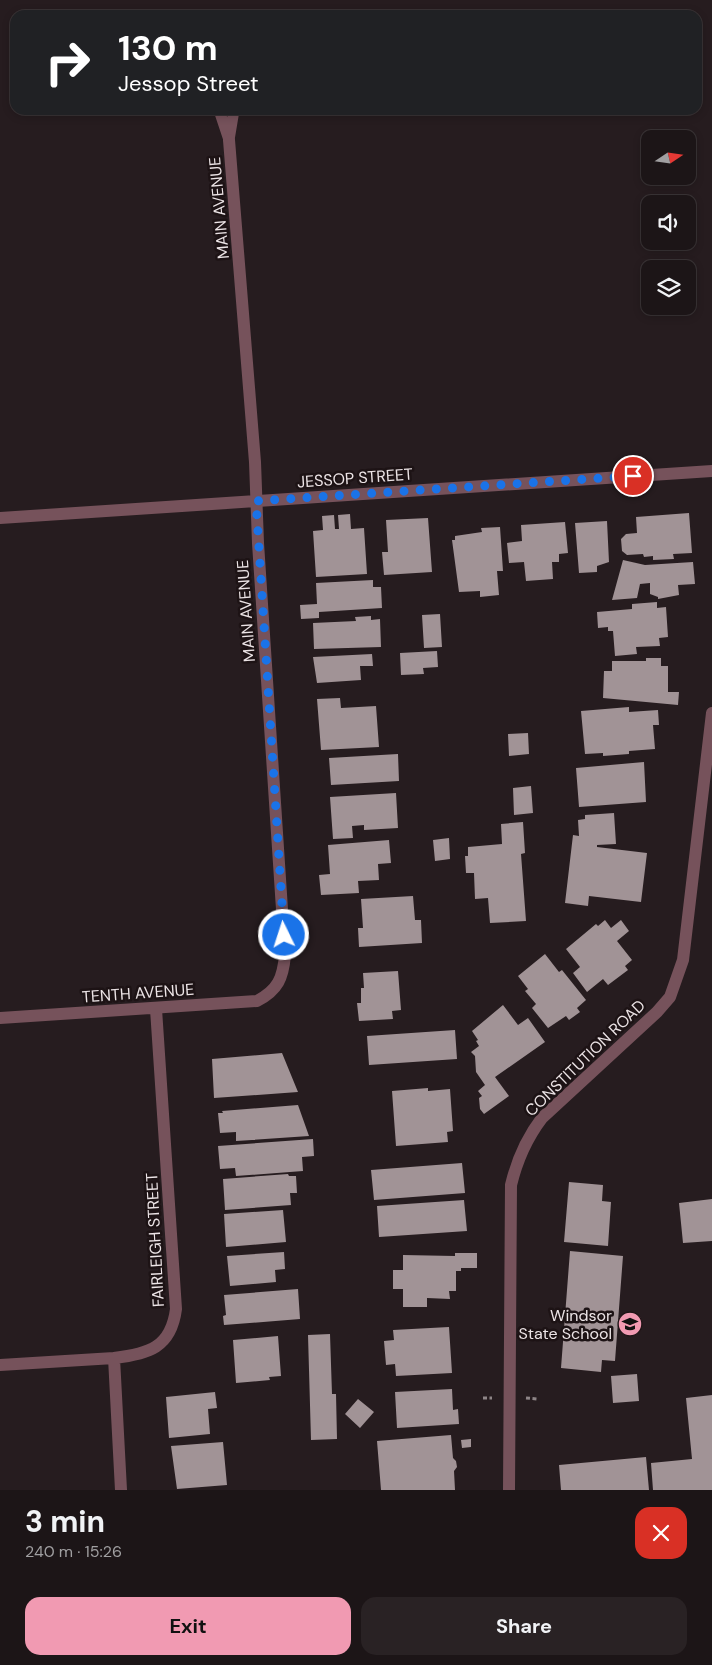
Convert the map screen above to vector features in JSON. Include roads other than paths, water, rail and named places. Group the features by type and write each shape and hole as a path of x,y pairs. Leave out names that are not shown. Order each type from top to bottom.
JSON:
{"street":[{"name":"MAIN AVENUE","path":"229,140 255,462 285,955 284,967 275,990"},
{"name":"JESSOP STREET","path":"0,518 712,471"},
{"name":"CONSTITUTION ROAD","path":"509,1490 511,1185 514,1170 529,1134 542,1118 646,1024 670,997 677,982 682,960 712,713"},
{"name":"TENTH AVENUE","path":"0,1018 257,1001 275,990"},
{"name":"FAIRLEIGH STREET","path":"0,1365 137,1355 156,1347 171,1331 176,1309 156,1009"},
{"path":"114,1358 121,1490"}],"lane":[{"name":"MAIN AVENUE","path":"220,115 229,140"},
{"name":"MAIN AVENUE","path":"229,140 233,115"}],"place":[{"name":"Windsor State School","path":"630,1324"}]}
